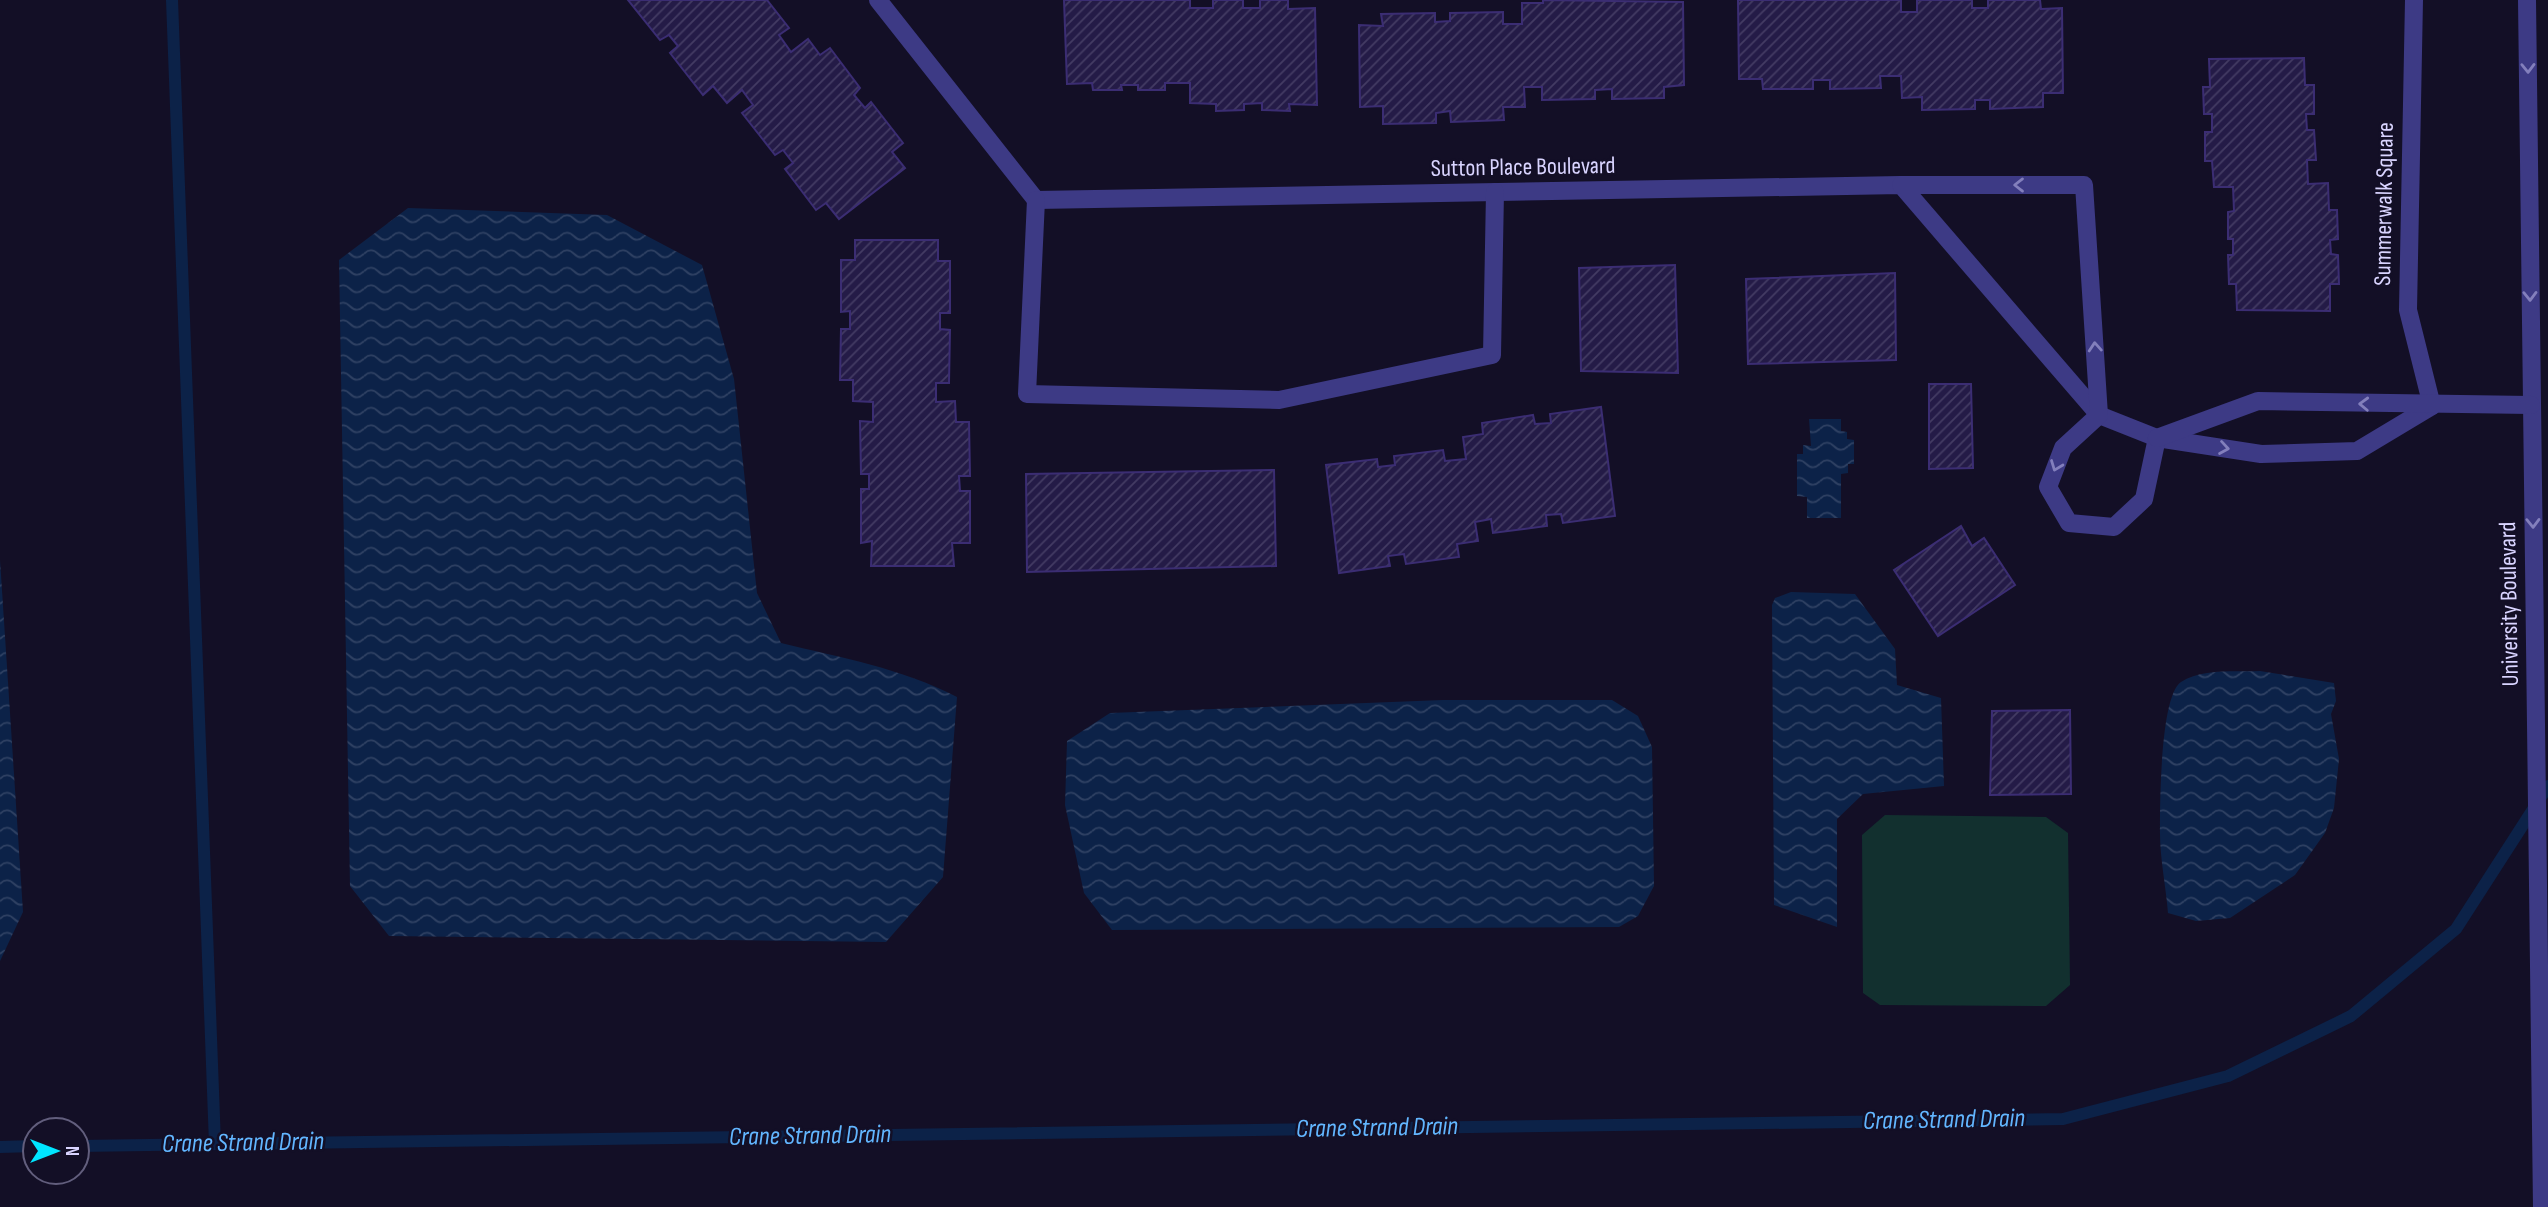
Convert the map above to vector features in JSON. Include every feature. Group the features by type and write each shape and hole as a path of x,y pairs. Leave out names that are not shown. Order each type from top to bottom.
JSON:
{"street":[{"path":"878,0 1036,200 1027,394 1279,400 1492,355 1495,192"},
{"name":"Summerwalk Square","path":"2414,0 2407,310 2432,406"},
{"name":"University Boulevard","path":"2527,0 2542,1207"},
{"path":"1900,185 2099,415 2157,438 2261,454 2357,451 2432,406"},
{"name":"Sutton Place Boulevard","path":"1036,200 1900,185 2084,185 2099,415"},
{"path":"2157,438 2258,401 2432,406 2531,405"},
{"path":"2099,415 2063,448 2048,487 2069,523 2114,527 2144,499 2157,438"}],"green space":[{"path":"1885,815 2046,817 2068,833 2070,985 2046,1006 1880,1005 1863,993 1862,835"}],"water":[{"path":"408,208 607,215 702,265 734,379 757,593 781,643 893,671 957,697 943,877 886,942 389,936 350,886 339,260"},
{"path":"1809,419 1841,419 1841,431 1847,432 1847,439 1854,440 1854,464 1848,464 1848,473 1841,474 1841,518 1807,518 1807,497 1797,496 1797,454 1803,454 1803,445 1811,446"},
{"path":"0,560 23,912 0,961"},
{"path":"1791,592 1855,594 1895,649 1897,685 1941,698 1944,786 1863,794 1837,819 1837,927 1774,905 1772,605 1775,598"},
{"path":"2260,671 2334,683 2336,701 2331,714 2339,759 2334,808 2325,833 2295,875 2230,918 2196,921 2168,913 2160,843 2160,800 2165,729 2174,691 2181,682 2198,675"},
{"path":"1443,700 1612,700 1638,716 1652,747 1654,886 1638,916 1619,927 1112,930 1084,893 1065,805 1067,741 1110,713"}],"building":[{"path":"628,0 767,0 789,28 779,35 791,52 808,39 820,55 830,48 860,88 854,95 865,108 871,102 903,143 892,152 905,168 839,219 826,203 816,210 785,169 793,163 783,150 775,155 742,113 753,105 742,90 727,103 713,86 703,95 670,53 678,46 669,35 660,40"},
{"path":"1064,0 1190,0 1190,8 1213,8 1213,0 1243,0 1243,8 1260,8 1260,0 1288,0 1288,9 1315,8 1317,105 1289,104 1290,111 1262,110 1262,103 1244,104 1244,110 1216,111 1216,104 1190,103 1190,83 1165,83 1165,90 1138,90 1138,85 1121,85 1122,90 1093,90 1092,83 1067,84"},
{"path":"1543,0 1683,2 1684,85 1664,87 1664,98 1612,99 1612,89 1595,90 1595,99 1542,100 1542,87 1524,87 1525,107 1503,107 1504,120 1451,122 1450,111 1436,113 1436,123 1383,124 1383,106 1360,107 1359,25 1383,26 1381,14 1435,13 1435,22 1450,21 1450,13 1503,12 1503,24 1522,24 1522,3 1543,3"},
{"path":"1738,0 1901,0 1901,12 1917,12 1917,0 1972,0 1972,8 1988,8 1988,0 2040,0 2041,9 2062,8 2063,93 2043,93 2043,107 1990,109 1990,100 1975,100 1975,109 1922,110 1922,97 1902,98 1901,76 1880,76 1881,88 1830,89 1830,80 1813,80 1813,89 1763,89 1762,79 1739,79"},
{"path":"2304,58 2305,85 2314,85 2314,114 2306,114 2307,130 2314,130 2316,160 2307,160 2308,184 2328,183 2329,210 2337,210 2338,239 2330,240 2331,254 2338,255 2339,284 2330,284 2330,311 2237,310 2236,284 2229,284 2228,255 2233,255 2233,239 2228,239 2228,212 2234,211 2233,187 2214,187 2212,161 2205,161 2205,132 2212,132 2212,114 2204,114 2203,87 2210,87 2209,59"},
{"path":"855,240 938,240 938,261 950,261 950,313 940,313 940,329 950,330 949,383 936,383 936,402 955,401 956,422 969,422 970,476 959,476 960,491 970,491 970,543 952,543 954,566 871,566 872,541 861,543 861,489 869,489 869,474 861,474 860,421 873,422 873,402 853,401 853,380 840,380 841,329 850,329 850,311 841,312 841,260 855,260"},
{"path":"1675,265 1678,373 1581,371 1579,268"},
{"path":"1895,273 1896,360 1748,364 1746,279"},
{"path":"1929,384 1971,384 1973,468 1929,469"},
{"path":"1601,407 1615,516 1563,523 1561,514 1546,515 1547,526 1493,533 1491,519 1475,522 1478,541 1457,544 1459,557 1406,564 1404,554 1388,556 1390,566 1339,573 1326,465 1377,459 1378,467 1395,465 1394,456 1443,450 1445,461 1466,459 1463,437 1483,434 1482,423 1533,415 1535,424 1551,423 1550,414"},
{"path":"1274,470 1276,566 1027,572 1026,474"},
{"path":"1961,526 1972,546 1984,538 2015,585 1938,636 1894,570"},
{"path":"2070,710 2071,794 1990,795 1992,711"}],"waterway":[{"path":"172,0 215,1144"},
{"name":"Crane Strand Drain","path":"91,1146 2063,1119 2228,1076 2351,1016 2456,929 2548,786"},
{"name":"Crane Strand Drain","path":"0,1147 21,1146"}]}
